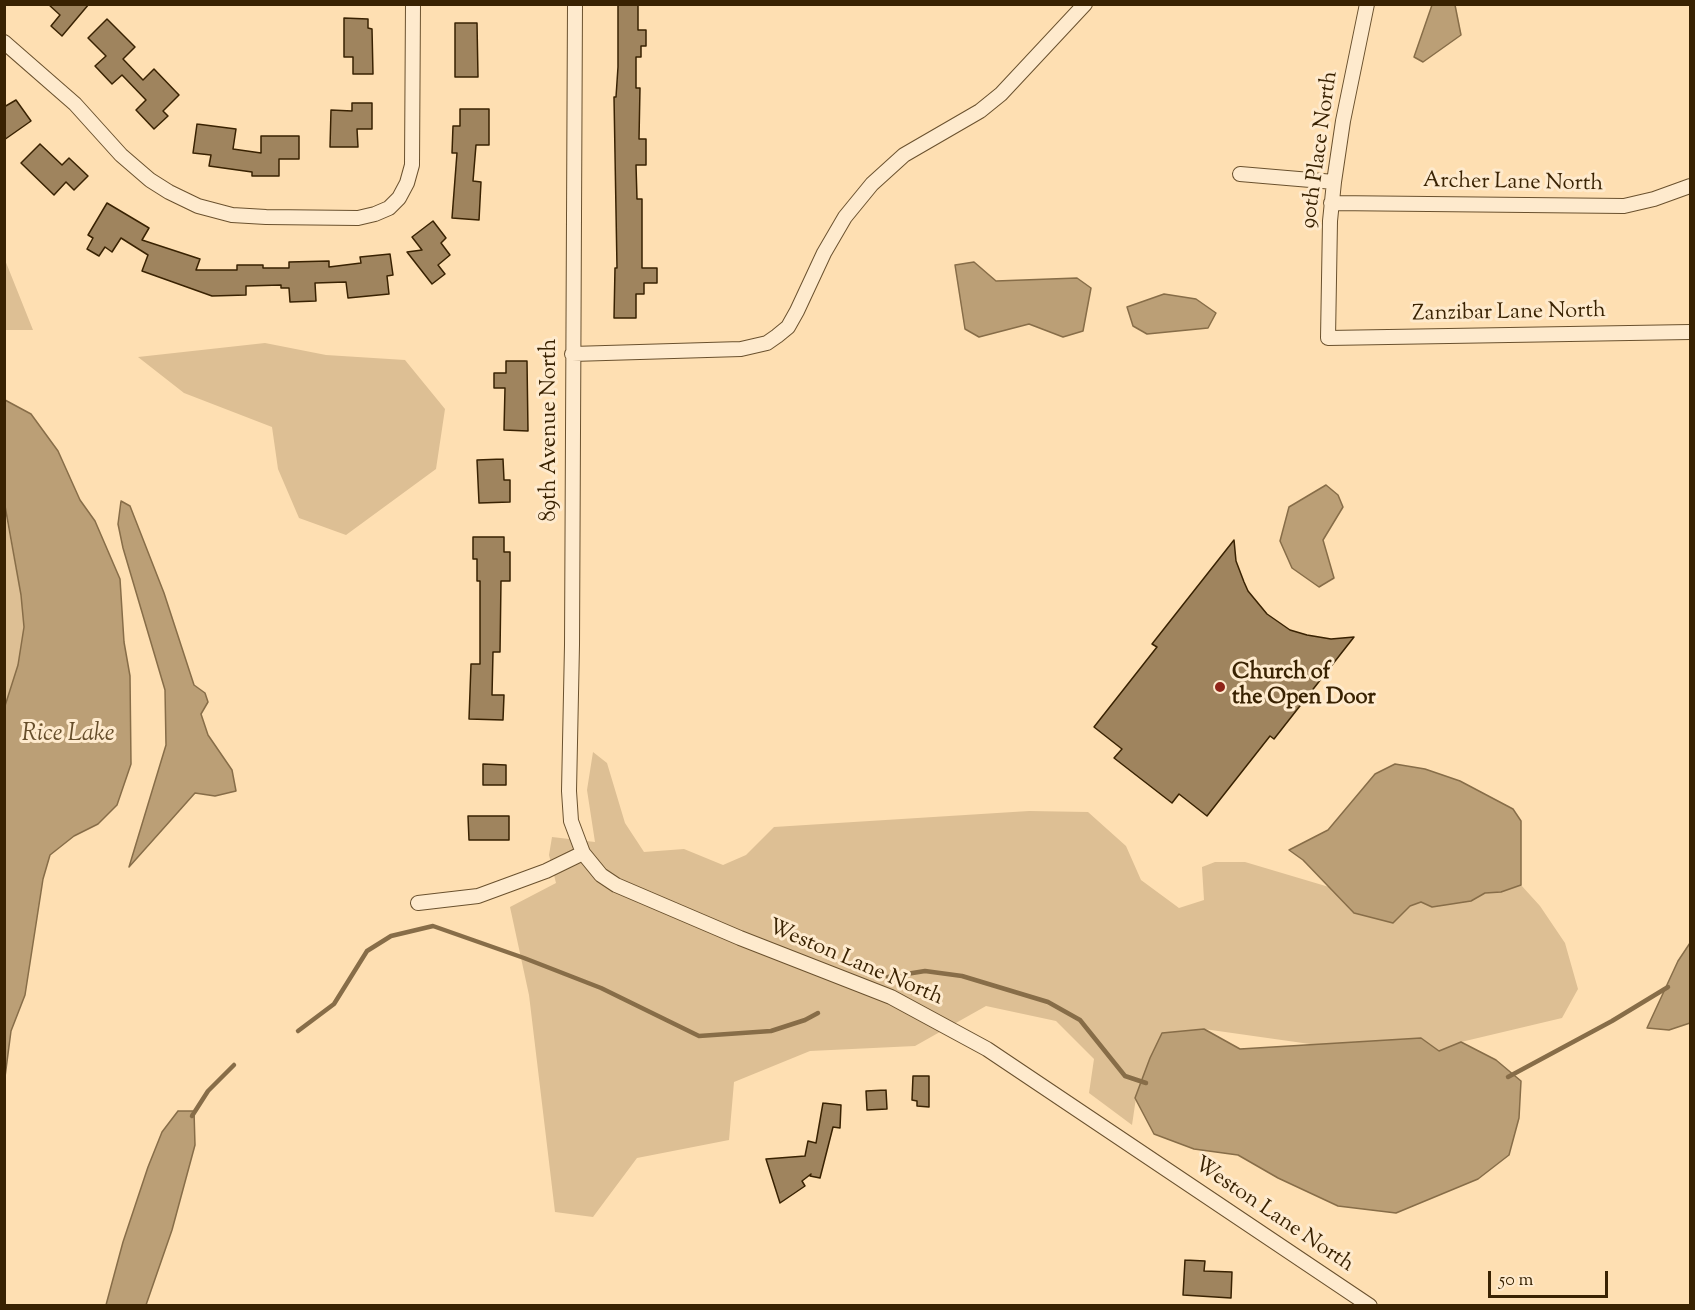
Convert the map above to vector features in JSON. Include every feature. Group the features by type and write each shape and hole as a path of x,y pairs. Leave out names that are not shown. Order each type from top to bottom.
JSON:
{"street":[{"path":"4,42 75,104 122,155 150,180 169,192 198,206 232,215 358,218 389,208 399,198 407,183 412,165 413,4"},
{"name":"89th Avenue North","path":"575,4 572,645 569,791 571,821 583,853"},
{"path":"572,354 741,349 767,343 788,327 824,253 845,217 872,184 904,155 957,126 987,105 1085,4"},
{"name":"90th Place North","path":"1329,338 1331,203 1343,120 1367,4"},
{"path":"1240,174 1334,182"},
{"name":"Archer Lane North","path":"1331,203 1624,206 1654,199 1690,186"},
{"name":"Zanzibar Lane North","path":"1329,338 1690,332"},
{"path":"418,903 478,896 546,871 583,853"},
{"name":"Weston Lane North","path":"583,853 601,875 616,885 740,938 891,997 987,1049 1370,1305"}],"shaded area":[{"path":"5,260 33,330 5,330"},
{"path":"265,343 326,355 405,360 445,409 436,469 346,535 299,518 278,469 272,427 184,393 138,357"},
{"path":"4,506 21,595 24,627 18,665 5,709"},
{"path":"593,752 607,763 625,823 644,852 684,849 723,865 746,855 774,827 1029,811 1088,812 1126,846 1141,880 1179,908 1204,900 1202,867 1215,862 1245,862 1329,887 1354,913 1393,922 1410,906 1421,902 1471,901 1485,893 1501,892 1521,885 1540,906 1565,943 1578,989 1562,1018 1461,1042 1439,1051 1421,1038 1317,1045 1204,1029 1150,1058 1136,1098 1132,1125 1089,1093 1094,1059 1056,1021 986,1006 915,1046 810,1051 734,1082 729,1140 637,1158 593,1217 555,1212 529,995 510,907 556,883 549,855 552,837 595,842 587,790"}],"water":[{"path":"1432,5 1455,5 1461,35 1423,62 1414,57"},
{"path":"974,262 996,281 1077,278 1091,288 1083,331 1063,337 1029,324 979,337 965,329 955,265"},
{"path":"1164,294 1196,299 1216,313 1208,328 1147,334 1133,326 1127,307"},
{"name":"Rice Lake","path":"5,400 31,414 58,451 80,500 95,521 120,579 124,642 130,676 131,764 117,805 98,824 74,836 50,855 43,879 25,995 11,1031 5,1077 4,709 18,665 24,627 21,595 5,506"},
{"path":"1326,485 1338,495 1343,507 1323,540 1334,578 1319,587 1292,568 1280,541 1289,507"},
{"path":"121,501 130,506 164,593 194,685 205,693 208,702 201,714 208,735 232,770 236,791 215,796 195,793 129,867 166,745 165,690 123,548 118,524"},
{"path":"1395,764 1425,769 1460,781 1513,809 1521,821 1521,885 1501,892 1485,893 1471,901 1432,907 1421,902 1410,906 1393,923 1354,913 1303,860 1289,850 1328,830 1375,774"},
{"path":"1690,943 1690,1023 1669,1030 1647,1028 1678,961"},
{"path":"1204,1029 1240,1049 1421,1038 1439,1051 1461,1042 1496,1060 1521,1081 1519,1118 1509,1155 1478,1179 1396,1213 1338,1206 1278,1178 1238,1155 1194,1149 1154,1134 1135,1098 1150,1058 1162,1033"},
{"path":"178,1111 194,1111 195,1145 172,1230 146,1305 106,1305 123,1242 148,1167 162,1132"}],"building":[{"path":"48,4 89,4 62,36 51,26 60,15"},
{"path":"618,4 638,4 638,30 646,30 646,46 641,46 641,57 636,57 636,88 640,88 639,139 646,139 646,165 636,165 637,199 642,199 642,268 657,268 657,283 644,283 644,294 636,294 636,318 614,318 615,268 617,268 614,97 616,97 618,67"},
{"path":"344,18 368,19 368,28 372,29 373,74 353,74 353,57 344,57"},
{"path":"107,19 135,47 123,59 143,80 154,69 179,95 163,111 168,116 154,129 136,110 146,100 122,75 112,84 95,66 106,56 88,38"},
{"path":"455,23 477,23 478,77 455,77"},
{"path":"16,100 31,121 4,140 4,107"},
{"path":"352,103 372,103 372,129 357,129 358,147 330,147 331,110 352,111"},
{"path":"460,109 489,109 489,145 476,145 473,181 481,182 479,220 452,218 457,153 452,153 453,126 460,126"},
{"path":"197,124 236,129 233,149 261,153 261,136 299,136 299,159 279,159 279,176 252,176 252,172 209,166 211,155 193,153"},
{"path":"40,144 62,165 69,158 88,176 74,190 66,182 54,195 21,163"},
{"path":"107,203 149,228 142,240 200,259 196,270 237,270 237,265 289,268 289,262 329,261 329,267 361,263 360,257 390,254 393,275 387,276 389,294 348,298 346,282 315,283 316,301 290,302 289,288 281,288 281,285 246,286 246,295 212,296 142,271 148,255 121,238 112,252 105,247 99,256 87,249 93,238 88,235"},
{"path":"433,221 446,238 441,243 450,255 438,265 445,274 432,284 407,252 422,250 412,237"},
{"path":"506,361 527,361 528,431 504,430 505,388 494,388 494,373 506,373"},
{"path":"503,459 504,480 510,480 510,502 479,503 477,460"},
{"path":"473,537 504,537 504,552 510,552 510,581 501,581 500,652 493,652 492,695 504,695 503,720 469,719 471,664 480,664 480,581 477,581 477,559 473,559"},
{"name":"Church of the Open Door","path":"1234,540 1236,561 1248,591 1267,614 1290,630 1307,635 1331,639 1354,637 1274,739 1270,736 1207,816 1179,794 1172,803 1114,758 1122,749 1094,727 1157,647 1152,644"},
{"path":"483,764 506,765 506,785 483,785"},
{"path":"468,816 509,816 509,840 469,840"},
{"path":"913,1076 929,1076 929,1107 917,1106 917,1101 912,1100"},
{"path":"886,1090 887,1109 867,1110 866,1091"},
{"path":"823,1103 841,1105 840,1128 833,1127 820,1178 810,1176 811,1174 802,1181 805,1186 780,1203 766,1159 805,1156 808,1141 816,1143"},
{"path":"1185,1260 1205,1261 1204,1271 1232,1272 1231,1298 1183,1295"}],"waterway":[{"path":"298,1031 334,1004 367,951 391,936 433,926 601,988 699,1036 771,1031 805,1020 818,1013"},
{"path":"888,977 925,971 962,976 1048,1002 1080,1020 1125,1076 1146,1083"},
{"path":"1508,1077 1612,1021 1668,987"},
{"path":"192,1116 208,1091 234,1065"}],"place":[{"name":"Church of the Open Door","path":"1220,687"}]}
